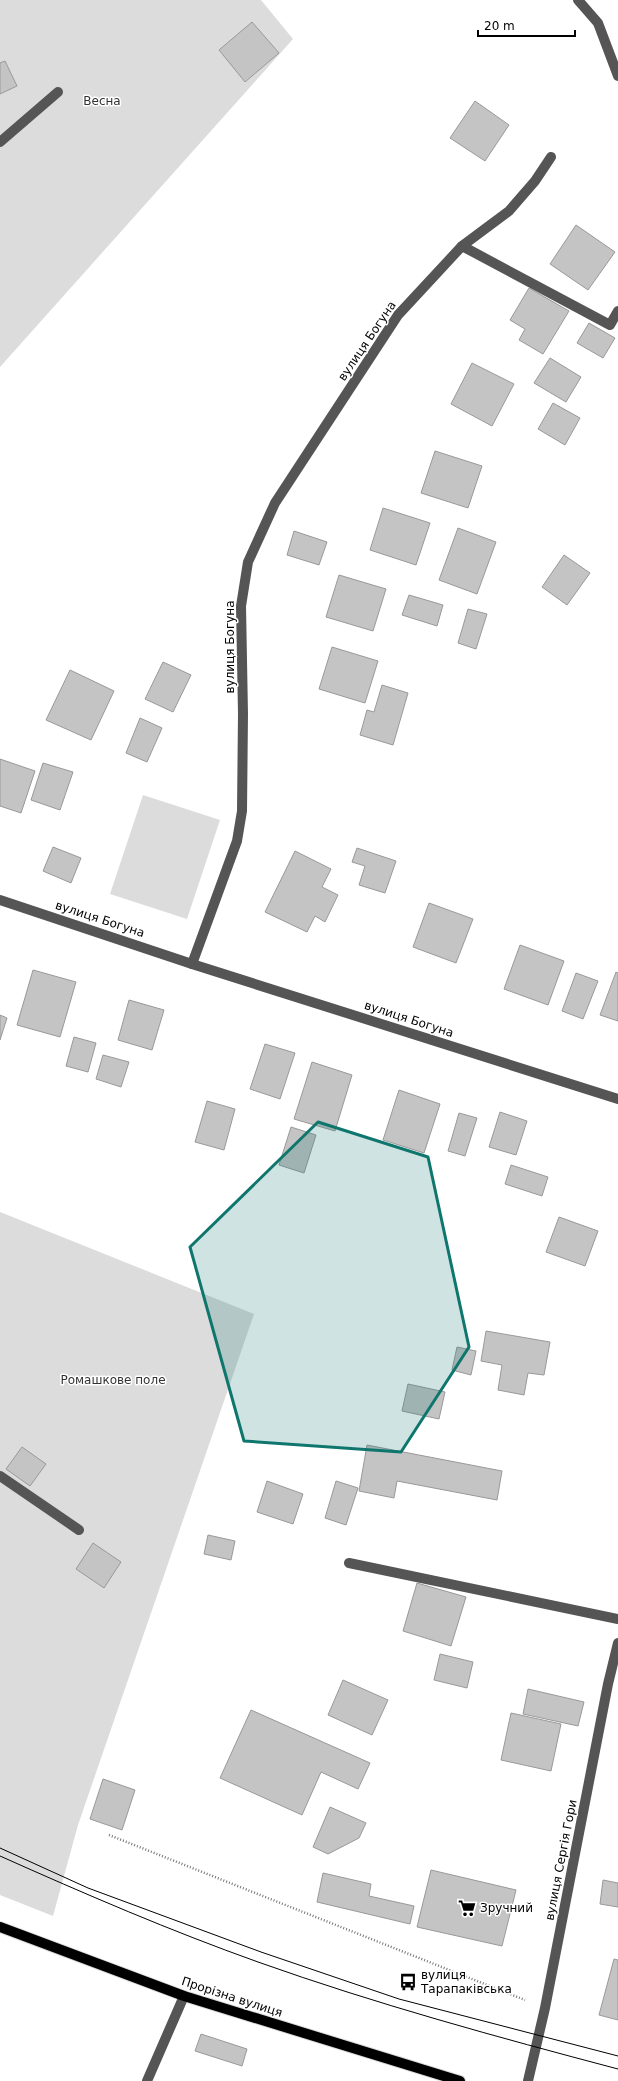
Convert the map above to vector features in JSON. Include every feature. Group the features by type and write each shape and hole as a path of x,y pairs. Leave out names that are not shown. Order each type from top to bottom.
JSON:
{"main road":[{"name":"Прорізна вулиця","path":"0,1927 184,1996 460,2081"}],"street":[{"path":"578,0 598,22 618,76"},
{"path":"0,142 58,92"},
{"name":"вулиця Богуна","path":"192,964 237,841 242,811 243,714 241,606 248,562 275,503 398,315 462,246 509,211 535,181 551,157"},
{"path":"462,246 610,325 618,311"},
{"name":"вулиця Богуна","path":"0,900 192,964 618,1099"},
{"path":"0,1476 79,1530"},
{"path":"348,1563 618,1619"},
{"name":"вулиця Сергія Гори","path":"528,2081 545,2008 613,1684 618,1644"},
{"path":"147,2081 184,1996"}],"path":[{"path":"109,1835 545,2008"}],"highlighted area":[{"path":"318,1122 428,1157 469,1347 401,1452 244,1441 190,1247"}],"green space":[{"name":"Весна","path":"0,0 261,0 293,39 0,367"},
{"path":"143,795 220,820 187,919 110,894"},
{"name":"Ромашкове поле","path":"0,1212 254,1314 78,1825 53,1916 0,1895"}],"building":[{"path":"252,22 279,53 245,82 219,50"},
{"path":"5,61 17,86 0,94 0,63"},
{"path":"475,101 509,125 485,161 450,138"},
{"path":"576,225 615,252 588,290 550,264"},
{"path":"529,288 569,311 543,354 519,340 525,329 510,320"},
{"path":"589,323 615,338 603,358 577,343"},
{"path":"550,358 581,377 566,402 534,383"},
{"path":"472,363 514,384 492,426 451,404"},
{"path":"553,403 580,418 565,445 538,429"},
{"path":"435,451 482,466 468,508 421,493"},
{"path":"383,508 430,523 416,565 370,550"},
{"path":"458,528 496,542 477,594 439,580"},
{"path":"294,531 327,542 319,565 287,555"},
{"path":"564,555 590,573 567,605 542,587"},
{"path":"339,575 386,589 373,631 326,617"},
{"path":"409,595 443,605 437,626 402,615"},
{"path":"468,609 487,614 476,649 458,643"},
{"path":"332,647 378,661 365,703 319,689"},
{"path":"163,662 191,675 173,712 145,699"},
{"path":"70,670 114,691 91,740 46,720"},
{"path":"382,685 408,693 393,745 360,735 367,710 374,712"},
{"path":"140,718 162,728 147,762 126,753"},
{"path":"0,759 35,771 21,813 0,806"},
{"path":"43,763 73,772 60,810 31,800"},
{"path":"53,847 81,858 71,883 43,871"},
{"path":"357,848 396,861 385,893 359,885 365,866 352,862"},
{"path":"295,851 331,869 322,887 338,895 325,922 315,916 307,932 265,912"},
{"path":"429,903 473,919 456,963 413,947"},
{"path":"520,945 564,961 548,1005 504,989"},
{"path":"33,970 76,982 60,1037 17,1025"},
{"path":"616,972 618,973 618,1021 600,1015"},
{"path":"576,973 598,981 583,1019 562,1011"},
{"path":"129,1000 164,1010 152,1050 118,1040"},
{"path":"0,1015 7,1018 0,1040"},
{"path":"74,1037 96,1043 88,1072 66,1066"},
{"path":"265,1044 295,1053 280,1099 250,1089"},
{"path":"103,1055 129,1062 121,1087 96,1079"},
{"path":"312,1062 352,1075 335,1131 294,1119"},
{"path":"399,1090 440,1104 424,1153 383,1140"},
{"path":"207,1101 235,1109 224,1150 195,1142"},
{"path":"500,1112 527,1121 516,1155 489,1147"},
{"path":"459,1113 477,1118 465,1156 448,1151"},
{"path":"291,1127 316,1135 304,1173 279,1165"},
{"path":"511,1165 548,1177 542,1196 505,1184"},
{"path":"559,1217 598,1231 585,1266 546,1252"},
{"path":"486,1331 550,1342 544,1375 528,1373 524,1395 498,1390 502,1365 481,1361"},
{"path":"457,1347 476,1351 471,1375 452,1370"},
{"path":"408,1384 445,1392 439,1419 402,1411"},
{"path":"367,1445 502,1471 497,1500 397,1481 394,1498 359,1491"},
{"path":"22,1447 46,1464 30,1486 6,1469"},
{"path":"267,1481 303,1494 293,1524 257,1512"},
{"path":"336,1481 358,1488 346,1525 325,1518"},
{"path":"208,1535 235,1541 231,1560 204,1554"},
{"path":"93,1543 121,1562 104,1588 76,1569"},
{"path":"417,1583 466,1597 451,1646 403,1631"},
{"path":"440,1654 473,1662 467,1688 434,1680"},
{"path":"343,1680 388,1700 372,1735 328,1715"},
{"path":"528,1689 584,1702 578,1726 523,1714"},
{"path":"251,1710 370,1763 358,1789 321,1772 302,1815 220,1778"},
{"path":"511,1713 561,1724 551,1771 501,1760"},
{"path":"103,1779 135,1790 122,1830 90,1819"},
{"path":"330,1807 366,1823 359,1838 328,1854 313,1847"},
{"name":"Зручний","path":"431,1870 516,1890 502,1946 417,1927"},
{"path":"323,1873 371,1884 369,1896 414,1906 410,1924 317,1902"},
{"path":"603,1880 618,1883 618,1907 600,1904"},
{"path":"614,1959 618,1960 618,2020 599,2015"},
{"path":"201,2034 247,2049 242,2066 195,2051"}],"tram line":[{"path":"0,1848 88,1888 261,1952 399,1999 618,2056"},
{"path":"0,1856 161,1925 258,1962 347,1992 437,2019 618,2069"}],"place":[{"name":"Зручний","path":"467,1908"},
{"name":"вулиця Тарапаківська","path":"408,1982"}]}
